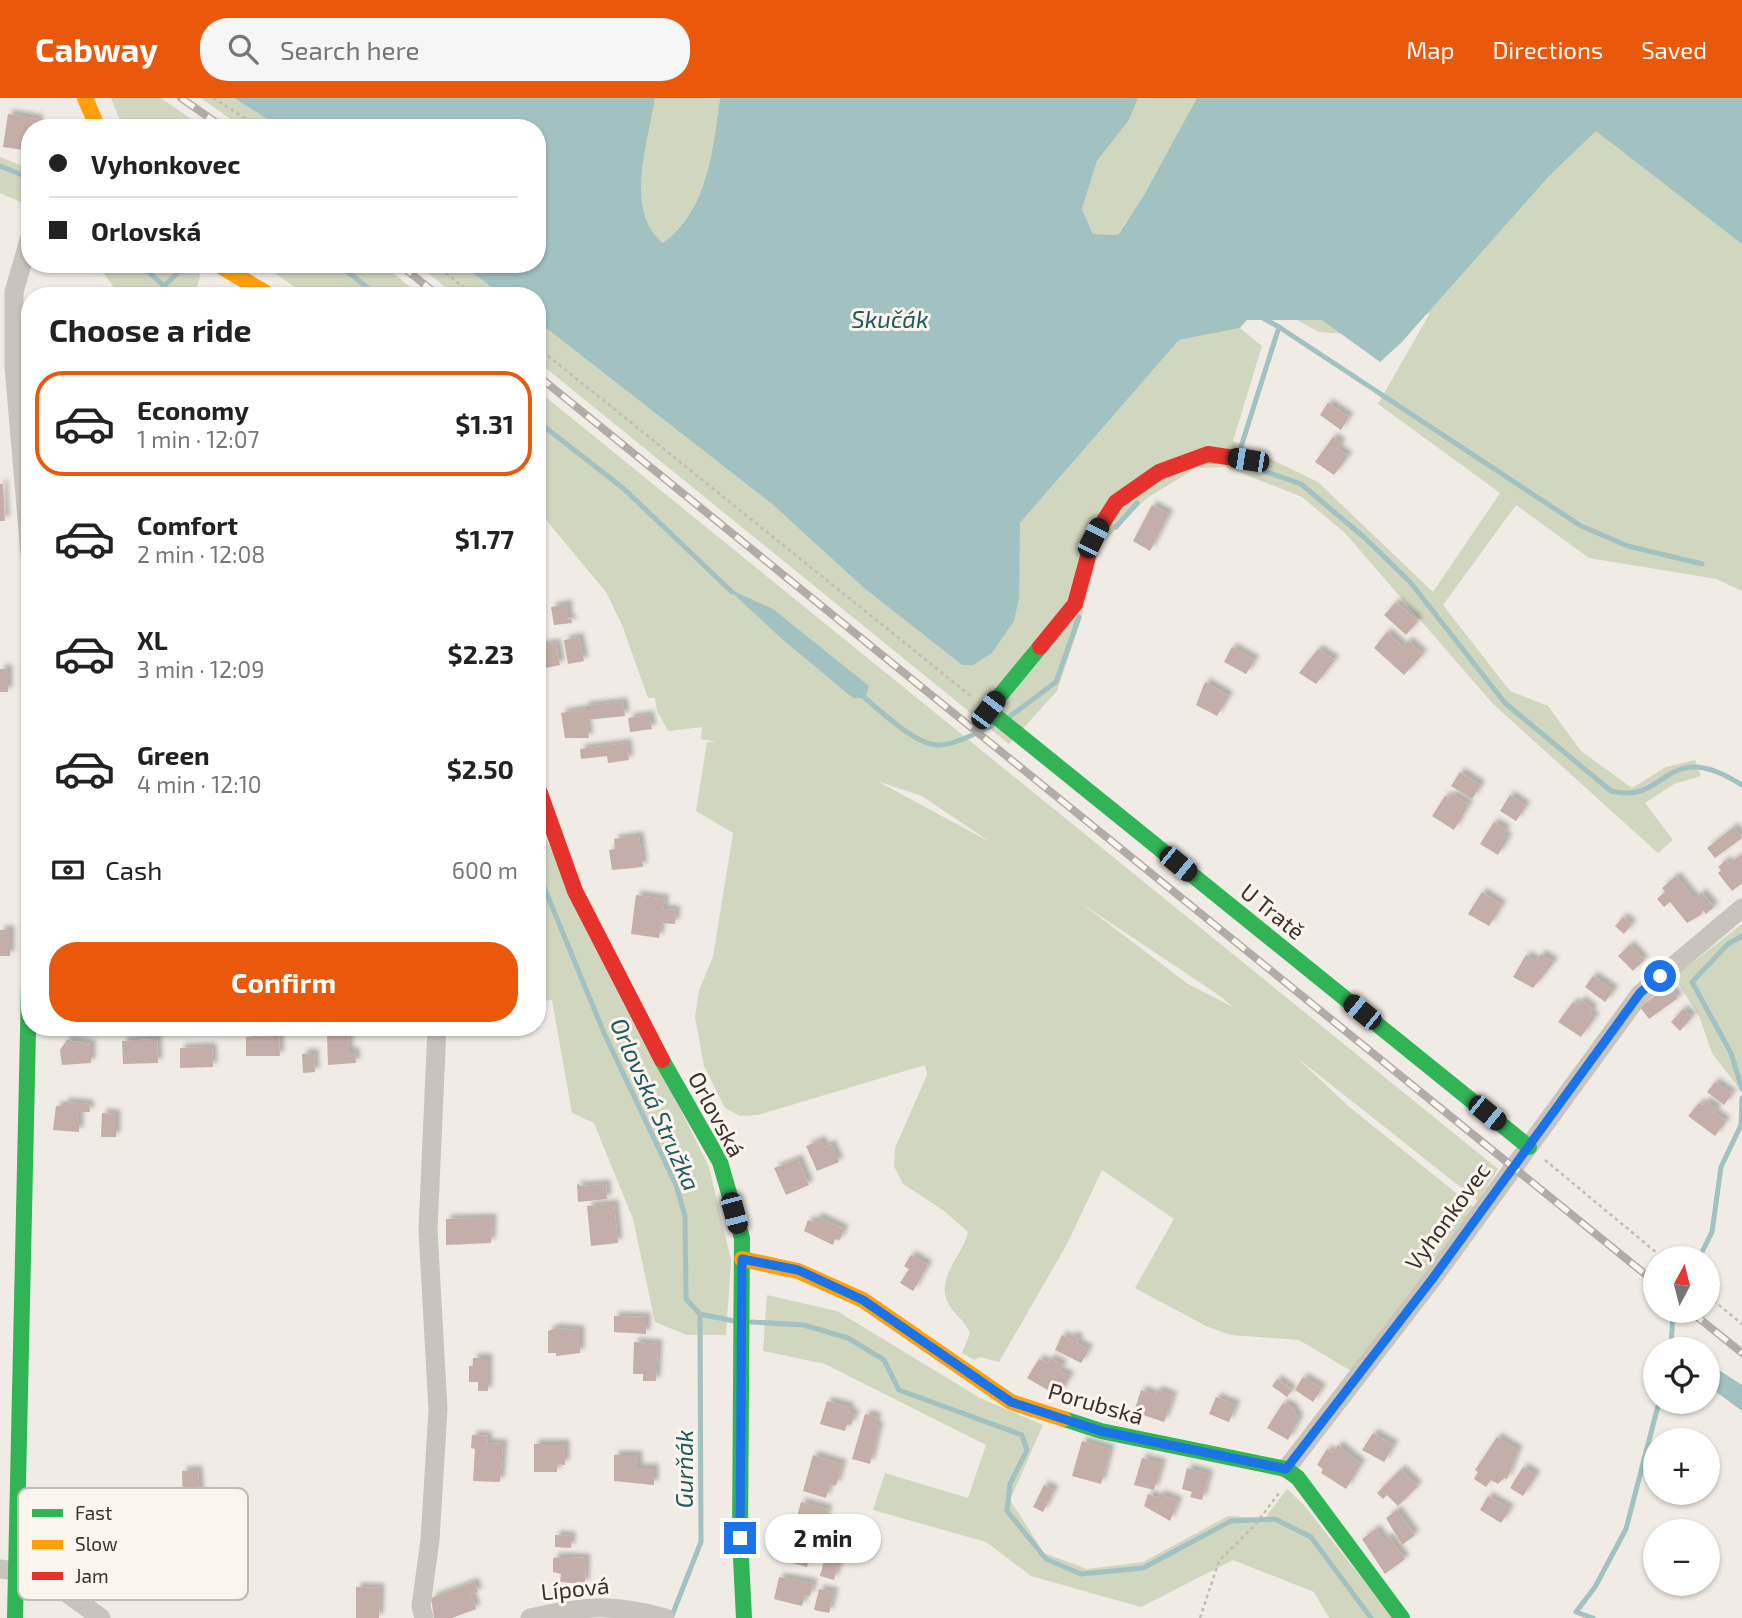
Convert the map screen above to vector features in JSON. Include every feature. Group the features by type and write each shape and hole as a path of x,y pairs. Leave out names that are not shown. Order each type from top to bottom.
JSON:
{"street":[{"path":"85,98 94,119"},
{"path":"21,268 14,292 14,366 21,448"},
{"path":"232,273 256,287"},
{"path":"991,712 1075,604 1084,580 1093,538 1116,502 1159,472 1180,462 1208,454 1255,461"},
{"name":"U Tratě","path":"991,712 1529,1147"},
{"name":"Orlovská","path":"546,810 575,891 638,1018 720,1162 741,1238 744,1304 740,1538 744,1618"},
{"name":"Vyhonkovec","path":"1286,1469 1529,1147 1640,993 1742,908"},
{"path":"15,1618 9,1570 27,1036"},
{"path":"424,1618 421,1606 430,1540 438,1409 428,1230 437,1036"},
{"name":"Porubská","path":"742,1259 798,1270 863,1300 1011,1402 1101,1431 1286,1469"},
{"path":"1286,1469 1298,1478 1402,1618"},
{"path":"76,1600 101,1618"},
{"name":"Lípová","path":"530,1618 565,1610 610,1606 660,1616"}],"path":[{"path":"214,98 247,119"},
{"path":"446,273 463,287"},
{"path":"546,354 991,712"},
{"path":"1529,1147 1649,1246"},
{"path":"1720,1306 1742,1324"},
{"path":"1200,1618 1219,1561 1255,1525 1270,1503"}],"green space":[{"path":"111,98 161,98 191,119 119,119"},
{"path":"201,98 234,98 267,119 230,119"},
{"path":"655,98 720,98 706,177 699,195 679,228 663,243 651,229 644,213 641,194 644,155"},
{"path":"1138,98 1742,98 1742,591 1716,579 1589,558 1516,505 1443,605 1510,691 1548,706 1581,751 1632,788 1666,767 1695,760 1701,776 1674,784 1645,803 1673,840 1658,853 1493,704 1345,533 1302,497 1226,467 1196,468 1147,498 1101,544 1080,623 1057,691 1009,744 546,368 546,328 772,504 864,588 962,665 1019,544 1020,523 1179,340 1240,328 1262,346 1233,441 1318,482 1433,592 1500,493 1378,404 1430,313 1359,335 1319,332 1152,241 1127,220 1118,235 1093,234 1082,209 1097,161 1129,120"},
{"path":"0,157 21,165 21,202 0,193"},
{"path":"103,273 200,275 197,287 114,287"},
{"path":"275,273 393,273 410,287 294,287"},
{"path":"428,273 473,273 491,287 445,287"},
{"path":"546,397 1498,1169 1478,1201 1295,1056 1347,1105 1476,1209 1351,1371 1299,1340 1231,1335 1208,1327 1135,1288 1174,1219 1102,1170 1067,1244 999,1362 980,1357 974,1360 962,1353 970,1333 949,1305 945,1292 948,1274 968,1232 943,1210 903,1184 894,1166 895,1148 927,1075 925,1065 758,1115 740,1116 725,1108 704,1066 695,1017 699,990 713,957 733,833 696,811 707,742 716,742 701,739 702,727 668,731 657,711 655,698 648,698 622,625 606,592 546,520","holes":["877,781 922,796 990,842","1081,903 1233,1007 1188,984"]},
{"path":"546,839 709,1167 731,1260 726,1335 687,1335 655,1322 633,1219 594,1123 572,1113 552,1000 546,1001"},
{"path":"1742,924 1742,1092 1712,1053 1699,1016 1674,977"},
{"path":"767,1295 837,1311 980,1398 1043,1425 1010,1500 1044,1553 1087,1569 1143,1562 1228,1516 1265,1518 1287,1489 1304,1505 1393,1618 1329,1618 1314,1592 1233,1560 1141,1607 1031,1576 986,1542 873,1510 885,1473 968,1498 986,1445 825,1364 763,1351"}],"water":[{"name":"Skučák","path":"234,98 655,98 644,154 641,194 644,213 651,229 663,243 678,229 699,196 711,158 720,98 1138,98 1129,120 1097,161 1082,209 1093,234 1118,235 1143,197 1197,98 1742,98 1742,244 1596,131 1549,176 1401,343 1380,362 1322,320 1247,320 1240,328 1179,340 1020,523 1019,598 1014,621 992,653 973,665 962,665 864,588 772,504 546,328 546,287 491,287 473,273 546,273 546,119 267,119"},
{"path":"727,588 773,609 869,686 865,698 853,698 781,638"},
{"path":"1720,1371 1742,1385 1742,1411 1720,1395"}],"building":[{"path":"8,114 39,119 21,119 21,150 3,147"},
{"path":"1328,403 1349,417 1341,430 1320,415"},
{"path":"1333,437 1341,443 1338,449 1348,456 1334,475 1315,462"},
{"path":"0,484 3,484 5,521 0,521"},
{"path":"1152,505 1169,514 1150,551 1133,541"},
{"path":"1396,602 1418,621 1406,635 1384,615"},
{"path":"568,604 568,619 571,618 572,623 554,625 551,607"},
{"path":"1387,632 1403,647 1408,641 1423,654 1404,675 1374,648"},
{"path":"579,637 584,661 568,664 564,640"},
{"path":"556,643 560,665 546,668 546,645"},
{"path":"1232,647 1255,660 1246,674 1224,662"},
{"path":"1318,649 1335,660 1316,684 1299,673"},
{"path":"0,669 8,669 8,692 0,692"},
{"path":"1205,682 1229,696 1217,716 1196,705"},
{"path":"623,702 625,716 586,720 589,738 565,738 561,713 585,709 584,706"},
{"path":"649,715 652,729 630,732 628,718"},
{"path":"627,743 629,760 608,763 607,756 581,759 580,749"},
{"path":"1460,772 1481,785 1472,799 1451,786"},
{"path":"1452,794 1469,804 1454,830 1432,816 1445,796 1450,798"},
{"path":"1510,795 1526,806 1516,821 1500,811"},
{"path":"1494,822 1506,830 1503,835 1508,838 1498,855 1480,844"},
{"path":"1734,827 1742,838 1715,858 1707,848"},
{"path":"639,836 643,867 612,870 609,850 615,849 614,839"},
{"path":"1742,854 1742,883 1732,891 1718,873 1721,870 1718,867 1726,860 1729,864"},
{"path":"1676,876 1695,899 1702,893 1714,907 1706,914 1703,910 1701,915 1687,923 1670,902 1664,907 1657,899 1665,892 1662,888"},
{"path":"1482,892 1502,905 1489,926 1468,914"},
{"path":"636,895 665,899 663,909 676,910 675,924 661,923 659,938 631,934"},
{"path":"1623,917 1632,924 1624,934 1615,926"},
{"path":"0,930 10,930 10,956 0,956"},
{"path":"1630,945 1644,960 1633,971 1618,956"},
{"path":"1541,954 1554,962 1533,988 1513,977 1526,955 1536,961"},
{"path":"1593,976 1614,990 1605,1002 1585,987"},
{"path":"1669,986 1678,998 1649,1019 1640,1007"},
{"path":"1581,1000 1593,1009 1590,1013 1595,1017 1581,1037 1558,1022 1573,1002 1577,1005"},
{"path":"1683,1009 1692,1017 1680,1031 1671,1022"},
{"path":"279,1036 280,1056 246,1056 246,1037"},
{"path":"327,1036 348,1036 349,1052 355,1052 356,1063 328,1065"},
{"path":"157,1039 158,1063 123,1064 122,1041"},
{"path":"67,1040 91,1044 91,1063 62,1065 60,1050"},
{"path":"212,1047 213,1067 180,1068 180,1048"},
{"path":"314,1053 315,1072 303,1073 302,1054"},
{"path":"1715,1082 1732,1094 1724,1105 1707,1092"},
{"path":"1706,1101 1717,1109 1714,1113 1726,1121 1715,1136 1688,1116 1699,1103 1703,1105"},
{"path":"64,1102 89,1104 90,1112 79,1112 79,1132 53,1130 56,1106 64,1106"},
{"path":"102,1113 116,1114 116,1137 101,1137"},
{"path":"821,1140 824,1147 831,1144 839,1162 817,1171 806,1146"},
{"path":"798,1159 809,1185 786,1195 774,1168"},
{"path":"577,1183 581,1186 606,1184 607,1199 578,1202"},
{"path":"614,1204 618,1243 591,1246 587,1206"},
{"path":"818,1217 844,1229 840,1240 835,1239 833,1245 804,1231 808,1220 813,1222"},
{"path":"492,1218 491,1243 446,1245 446,1219"},
{"path":"911,1255 928,1265 913,1291 900,1283 909,1269 904,1266"},
{"path":"614,1316 646,1317 646,1334 614,1332"},
{"path":"556,1328 580,1330 580,1353 556,1356 556,1353 548,1353 548,1331"},
{"path":"1062,1335 1070,1339 1072,1335 1079,1339 1077,1343 1089,1349 1081,1363 1055,1350"},
{"path":"634,1342 658,1344 656,1381 643,1381 643,1374 633,1374"},
{"path":"473,1358 488,1358 488,1391 478,1391 478,1382 469,1382 469,1366 473,1366"},
{"path":"1050,1358 1063,1365 1059,1371 1070,1376 1058,1396 1027,1378 1039,1359 1048,1363"},
{"path":"1303,1377 1322,1388 1313,1402 1295,1390"},
{"path":"1277,1379 1292,1390 1287,1397 1272,1386"},
{"path":"1141,1390 1155,1395 1157,1390 1173,1396 1164,1422 1134,1412"},
{"path":"1216,1397 1236,1405 1229,1422 1209,1414"},
{"path":"827,1401 850,1407 849,1412 855,1414 851,1425 847,1424 845,1431 820,1424"},
{"path":"1283,1403 1292,1407 1299,1419 1288,1440 1267,1428"},
{"path":"865,1414 877,1417 875,1425 879,1426 870,1464 852,1459"},
{"path":"1373,1433 1394,1445 1384,1462 1362,1450"},
{"path":"472,1435 488,1436 487,1443 503,1444 500,1482 473,1481 475,1449 471,1448"},
{"path":"1497,1437 1518,1450 1507,1479 1504,1478 1498,1484 1491,1480 1486,1487 1474,1479 1478,1472 1475,1470"},
{"path":"1082,1441 1110,1449 1101,1484 1072,1476"},
{"path":"534,1444 565,1444 565,1465 557,1464 557,1472 534,1472"},
{"path":"1338,1445 1361,1464 1346,1489 1321,1473 1323,1469 1317,1465 1327,1449 1333,1453"},
{"path":"614,1455 638,1455 638,1468 654,1468 654,1485 614,1481"},
{"path":"813,1455 842,1464 836,1486 830,1484 826,1498 803,1491"},
{"path":"1142,1458 1162,1463 1154,1490 1134,1485"},
{"path":"1523,1467 1536,1475 1523,1496 1510,1488"},
{"path":"1187,1468 1209,1474 1202,1500 1190,1497 1192,1492 1182,1489"},
{"path":"1401,1469 1418,1486 1398,1506 1387,1495 1383,1499 1377,1493"},
{"path":"198,1470 199,1488 182,1488 182,1471"},
{"path":"1044,1485 1054,1490 1043,1512 1033,1507"},
{"path":"1148,1494 1158,1498 1160,1494 1178,1501 1170,1521 1144,1506"},
{"path":"1488,1496 1510,1509 1501,1523 1480,1510"},
{"path":"801,1502 828,1509 822,1531 795,1524"},
{"path":"1397,1510 1415,1535 1402,1545 1386,1518"},
{"path":"1376,1529 1384,1540 1389,1537 1405,1559 1385,1574 1362,1539"},
{"path":"790,1534 813,1543 807,1567 784,1561"},
{"path":"555,1535 571,1536 571,1548 555,1547"},
{"path":"827,1549 849,1554 847,1562 826,1557"},
{"path":"553,1558 586,1558 585,1584 560,1582 561,1574 553,1572"},
{"path":"824,1561 838,1565 834,1580 820,1576"},
{"path":"779,1577 813,1583 810,1596 805,1595 802,1606 774,1599"},
{"path":"474,1582 478,1592 471,1594 476,1609 452,1618 434,1618 431,1598"},
{"path":"356,1587 380,1588 379,1618 356,1618"},
{"path":"819,1589 834,1592 829,1613 814,1610"}],"waterway":[{"name":"Orlovská Stružka","path":"0,166 21,174"},
{"name":"Orlovská Stružka","path":"150,273 164,287"},
{"path":"164,286 178,273"},
{"path":"349,273 367,287"},
{"path":"1240,450 1279,327 1263,318"},
{"path":"1279,327 1581,526 1628,546 1702,564"},
{"path":"546,428 623,488 732,592"},
{"path":"1264,471 1301,484 1365,538 1410,582 1505,703 1611,791 1637,792 1647,789 1671,773 1691,767 1712,770 1742,785"},
{"path":"1116,527 1137,503"},
{"path":"1009,717 1056,682 1079,617"},
{"path":"860,694 908,733 929,743 952,743 992,726"},
{"name":"Orlovská Stružka","path":"546,892 604,1033 676,1185 685,1216 686,1299 700,1314 734,1321"},
{"path":"1742,936 1728,944 1692,982 1731,1053 1742,1089"},
{"path":"1705,1246 1712,1232 1721,1167 1741,1125 1742,1098"},
{"name":"Gurňák","path":"671,1618 701,1542 700,1314"},
{"name":"Orlovská Stružka","path":"751,1322 804,1325 848,1338 884,1360 899,1390 1022,1435 1027,1450 1010,1484 1007,1511 1046,1559 1081,1574 1143,1568 1231,1521 1275,1519 1311,1537 1371,1618"},
{"path":"1672,1323 1672,1337"},
{"path":"1593,1618 1576,1612 1595,1587 1626,1529 1656,1414"}],"railway":[{"path":"181,98 211,119"},
{"path":"410,273 428,287"},
{"path":"546,382 1643,1272"},
{"path":"1705,1323 1742,1353"}],"traffic: fast":[{"path":"1040,647 988,710 1529,1147"},
{"path":"15,1618 28,1036"},
{"path":"662,1060 720,1162 742,1238 740,1538 744,1618"},
{"path":"1064,1419 1101,1431 1286,1469 1298,1478 1402,1618"}],"traffic: slow":[{"path":"85,98 94,119"},
{"path":"232,273 256,287"},
{"path":"742,1259 798,1271 863,1300 1011,1402 1064,1419"}],"traffic: jam":[{"path":"1040,647 1075,604 1093,538 1116,502 1159,472 1208,454 1261,462"},
{"path":"546,810 575,891 662,1060"}],"route":[{"path":"740,1538 744,1304 742,1259 798,1270 863,1300 1011,1402 1101,1431 1251,1465 1286,1469 1433,1278 1640,993 1660,976"}]}
